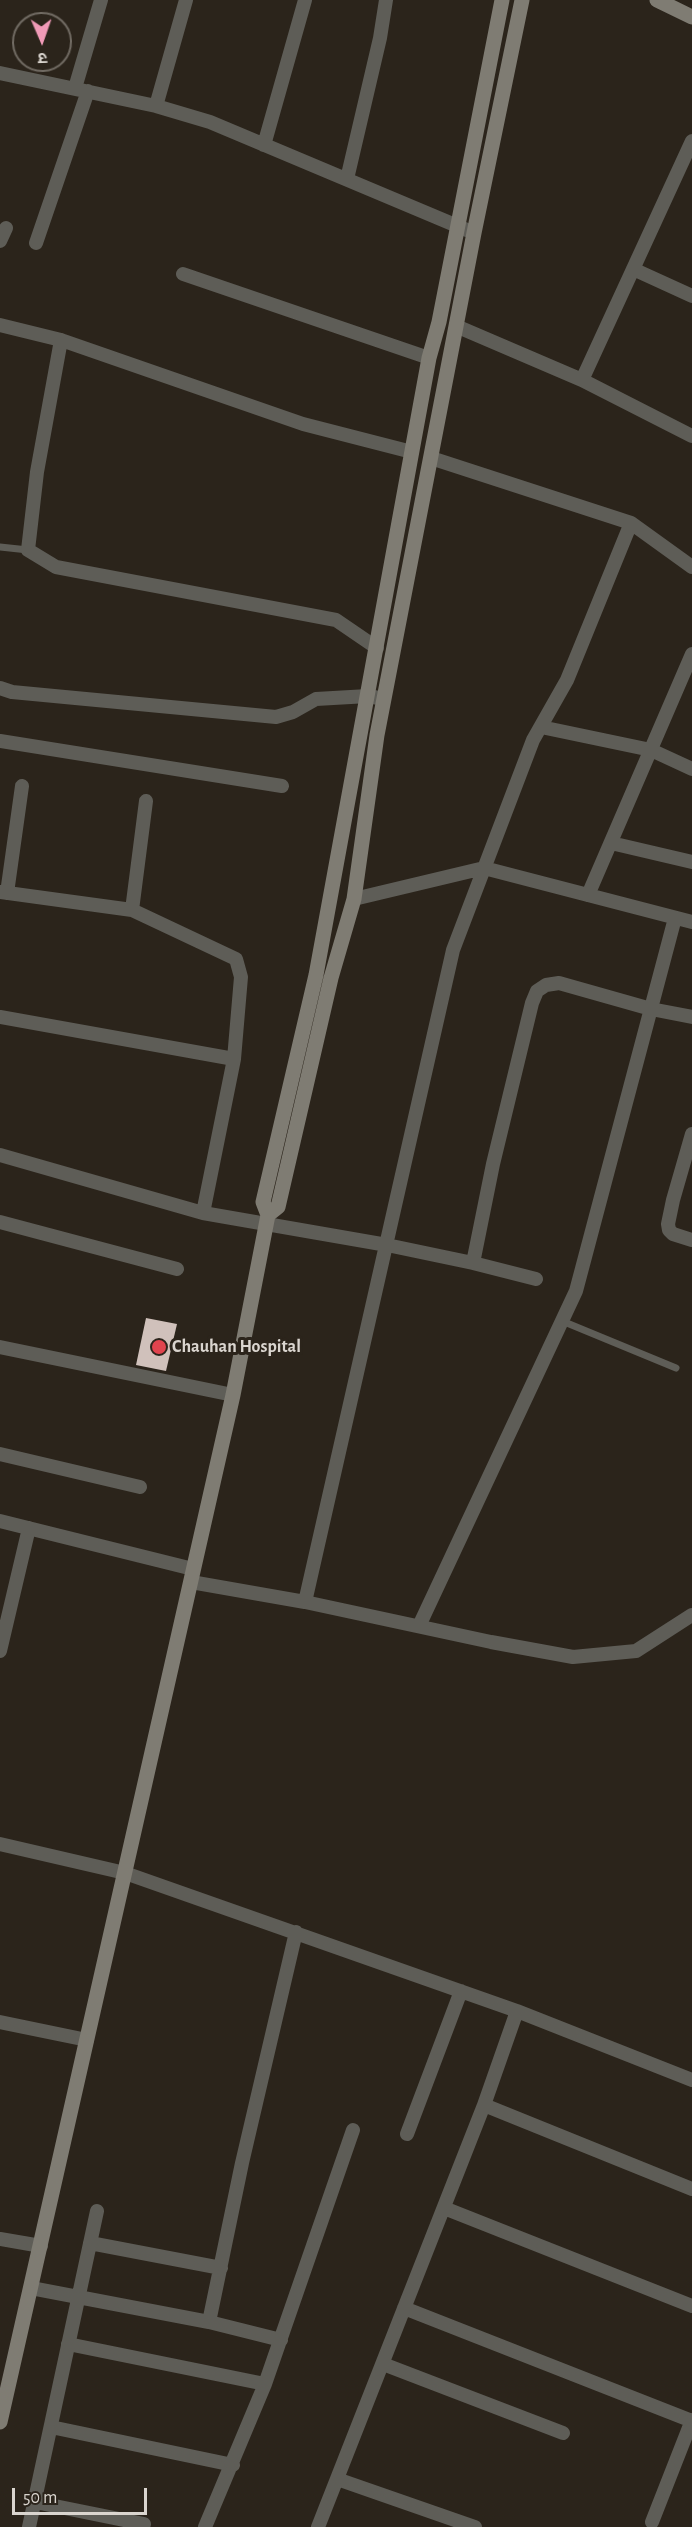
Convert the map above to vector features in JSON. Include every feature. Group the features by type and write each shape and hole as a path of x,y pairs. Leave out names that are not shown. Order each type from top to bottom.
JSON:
{"street":[{"path":"36,243 82,90 101,0"},
{"path":"156,106 186,0"},
{"path":"264,145 305,0"},
{"path":"347,179 380,38 386,0"},
{"path":"0,2422 232,1395 267,1219 263,1202 316,975 429,358 439,322 502,0"},
{"path":"267,1219 278,1207 331,978 354,899 384,699 474,233 522,0"},
{"path":"657,0 692,17"},
{"path":"0,73 156,106 210,122 474,233"},
{"path":"582,380 692,141"},
{"path":"0,241 6,228"},
{"path":"633,269 692,296"},
{"path":"183,274 429,358"},
{"path":"0,324 61,340 303,424 412,452"},
{"path":"456,327 582,380 692,436"},
{"path":"61,340 37,472 28,550 56,567 336,620 377,648"},
{"path":"431,458 631,523 692,567"},
{"path":"305,1602 453,950 534,740 567,680 631,523"},
{"path":"588,895 692,654"},
{"path":"0,688 12,692 276,717 293,712 316,699 368,696 384,699"},
{"path":"541,727 651,750 692,769"},
{"path":"0,741 282,786"},
{"path":"22,786 4,892 132,910 236,958 241,977 234,1059 203,1213"},
{"path":"132,910 146,801"},
{"path":"610,843 692,862"},
{"path":"354,899 484,867 692,922"},
{"path":"419,1626 576,1291 675,918"},
{"path":"473,1263 499,1141 532,1003 537,991 546,985 559,983 651,1009 692,1017"},
{"path":"0,1017 234,1059"},
{"path":"692,1134 668,1224 673,1234 692,1240"},
{"path":"0,1155 203,1213 267,1219 473,1263 536,1279"},
{"path":"0,1222 177,1269"},
{"path":"0,1347 232,1395"},
{"path":"0,1454 140,1487"},
{"path":"0,1521 192,1576 305,1602 573,1657 636,1651 692,1616"},
{"path":"0,1652 29,1528"},
{"path":"0,1844 125,1873 461,1990 692,2080"},
{"path":"209,2322 242,2163 296,1932"},
{"path":"407,2134 461,1990"},
{"path":"318,2527 484,2105 517,2011"},
{"path":"0,2022 87,2040"},
{"path":"484,2105 692,2189"},
{"path":"205,2527 233,2465 265,2384 353,2130"},
{"path":"444,2208 692,2306"},
{"path":"29,2527 97,2211"},
{"path":"0,2239 41,2246"},
{"path":"90,2243 221,2268"},
{"path":"31,2288 209,2322 281,2340"},
{"path":"404,2308 692,2420 652,2522"},
{"path":"68,2344 265,2384"},
{"path":"383,2364 563,2433"},
{"path":"51,2427 233,2465"},
{"path":"337,2479 475,2527"},
{"path":"35,2502 144,2524"}],"lane":[{"path":"0,547 28,550"},
{"path":"562,1320 676,1368"}],"building":[{"path":"146,1318 177,1324 166,1371 136,1365"}],"place":[{"name":"Chauhan Hospital","path":"159,1347"}]}
